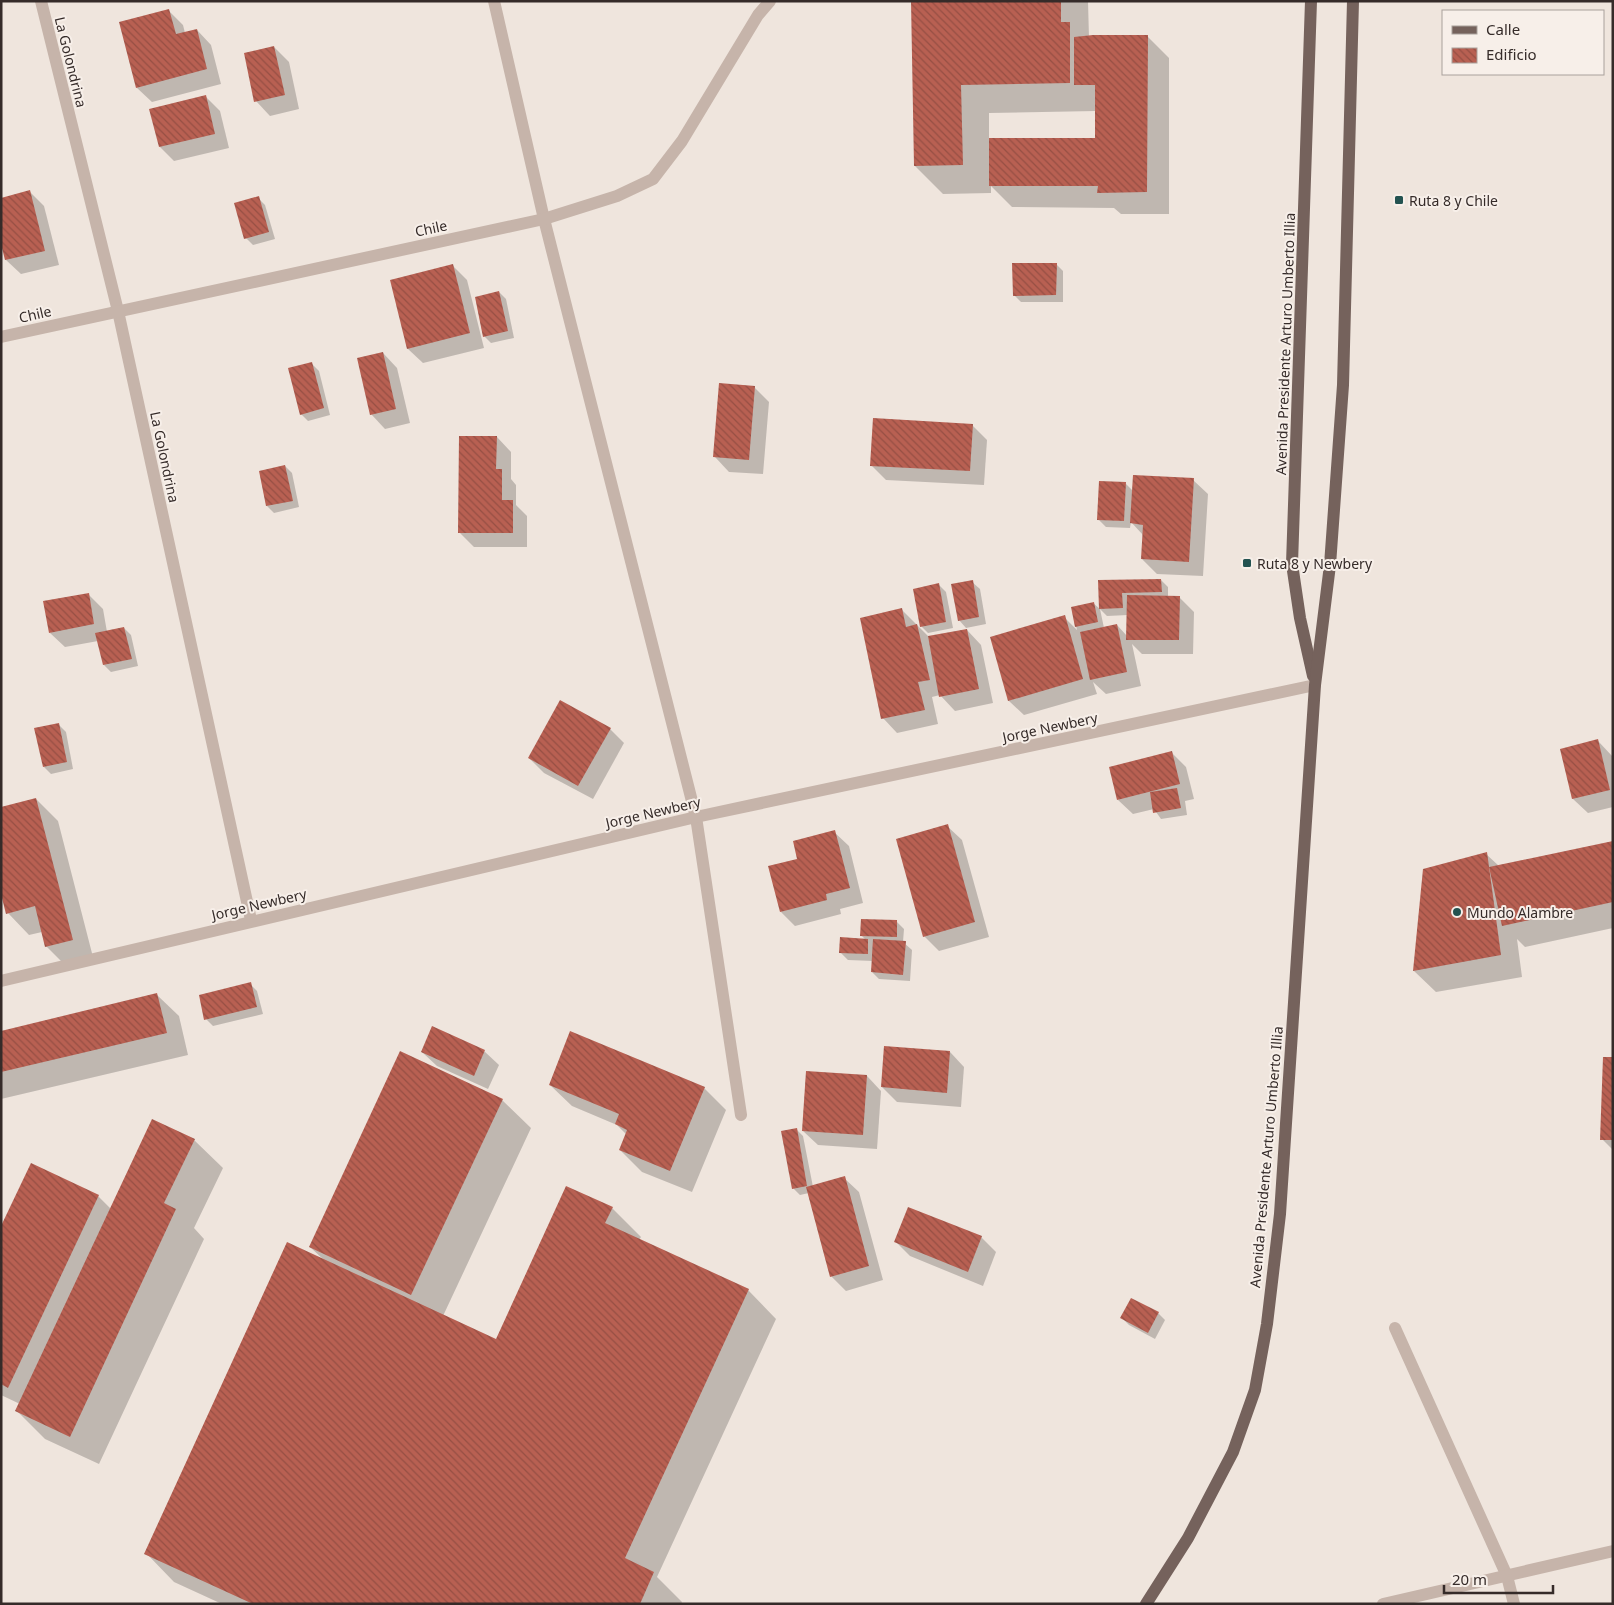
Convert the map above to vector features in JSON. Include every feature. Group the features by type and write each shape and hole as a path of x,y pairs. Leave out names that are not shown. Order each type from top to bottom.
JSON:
{"main road":[{"name":"Avenida Presidente Arturo Umberto Illia","path":"1311,1 1292,564 1300,618 1315,685"},
{"name":"Avenida Presidente Arturo Umberto Illia","path":"1146,1604 1188,1538 1234,1452 1255,1390 1266,1324 1280,1214 1315,685 1330,565 1343,385 1353,1"}],"street":[{"name":"La Golondrina","path":"41,1 118,311 251,920"},
{"path":"494,1 544,219 696,817 741,1115"},
{"name":"Chile","path":"1,338 544,219 618,196 653,179 682,141 758,15 770,1"},
{"name":"Jorge Newbery","path":"1,981 251,920 696,817 1315,685"},
{"path":"1396,1328 1507,1576 1514,1604"},
{"path":"1383,1604 1613,1551"}],"building":[{"path":"911,1 1061,1 1061,22 1070,22 1070,83 961,85 963,165 914,166"},
{"path":"169,9 176,34 197,29 207,69 136,88 119,22"},
{"path":"1148,35 1147,192 1097,193 1098,186 989,186 989,138 1095,138 1095,85 1074,85 1074,37"},
{"path":"274,46 285,95 254,102 244,53"},
{"path":"206,95 215,134 159,147 149,109"},
{"path":"30,190 45,251 5,260 1,244 1,198"},
{"path":"259,196 269,232 244,239 234,203"},
{"path":"1012,263 1057,263 1056,295 1013,296"},
{"path":"453,264 470,333 407,349 390,280"},
{"path":"499,291 508,331 483,337 475,297"},
{"path":"383,352 396,409 370,415 357,358"},
{"path":"312,362 324,408 300,415 288,368"},
{"path":"719,383 755,386 749,460 713,457"},
{"path":"873,418 973,424 970,471 870,466"},
{"path":"459,436 497,436 496,469 502,469 502,500 513,500 513,533 458,533"},
{"path":"285,465 293,501 266,506 259,471"},
{"path":"1133,475 1194,478 1189,562 1141,559 1143,525 1130,523"},
{"path":"1099,481 1126,482 1124,521 1097,520"},
{"path":"1161,579 1162,592 1122,593 1123,608 1099,609 1098,580"},
{"path":"973,580 979,617 958,621 951,584"},
{"path":"939,583 946,622 920,627 913,589"},
{"path":"89,593 94,624 49,633 43,601"},
{"path":"1127,595 1180,596 1179,640 1126,640"},
{"path":"1094,602 1098,622 1075,627 1071,607"},
{"path":"902,608 906,627 917,624 930,680 918,682 925,710 881,719 860,618"},
{"path":"1065,615 1083,679 1008,701 990,637"},
{"path":"1117,624 1127,672 1090,680 1080,632"},
{"path":"124,627 132,659 103,665 95,633"},
{"path":"967,629 979,689 939,697 928,636"},
{"path":"560,700 611,728 578,786 528,758"},
{"path":"59,723 67,762 43,767 34,728"},
{"path":"1598,739 1610,790 1572,799 1560,749"},
{"path":"1172,751 1180,784 1117,800 1109,767"},
{"path":"1177,788 1181,808 1153,813 1150,792"},
{"path":"36,798 73,940 45,947 35,906 6,914 1,894 1,807"},
{"path":"948,824 975,922 923,937 896,839"},
{"path":"835,830 850,888 826,894 827,900 780,912 768,866 797,859 793,841"},
{"path":"1613,841 1613,902 1502,926 1489,867"},
{"name":"Mundo Alambre","path":"1487,852 1501,955 1413,971 1423,869"},
{"path":"861,919 897,920 897,937 860,936"},
{"path":"840,937 868,939 868,954 839,953"},
{"path":"873,939 906,941 903,975 871,972"},
{"path":"251,982 257,1007 204,1020 199,995"},
{"path":"157,993 167,1033 1,1072 1,1031"},
{"path":"432,1026 485,1050 474,1076 421,1052"},
{"path":"570,1031 705,1087 670,1171 619,1150 627,1130 615,1124 619,1114 549,1085"},
{"path":"884,1046 950,1051 947,1093 881,1087"},
{"path":"400,1051 503,1099 411,1295 309,1247"},
{"path":"1603,1057 1613,1057 1613,1140 1600,1140"},
{"path":"806,1071 867,1075 863,1135 802,1131"},
{"path":"152,1119 195,1139 164,1203 176,1209 70,1437 15,1411"},
{"path":"797,1128 807,1186 792,1189 781,1131"},
{"path":"31,1163 99,1195 8,1388 1,1384 1,1226"},
{"path":"845,1176 869,1266 830,1277 806,1187"},
{"path":"566,1186 613,1207 605,1223 749,1289 625,1558 654,1572 640,1604 253,1604 144,1554 287,1242 496,1339"},
{"path":"908,1207 982,1236 968,1272 894,1242"},
{"path":"1131,1298 1159,1312 1148,1333 1120,1318"}],"place":[{"name":"Ruta 8 y Chile","path":"1399,200"},
{"name":"Ruta 8 y Newbery","path":"1247,563"},
{"name":"Mundo Alambre","path":"1457,912"}]}
